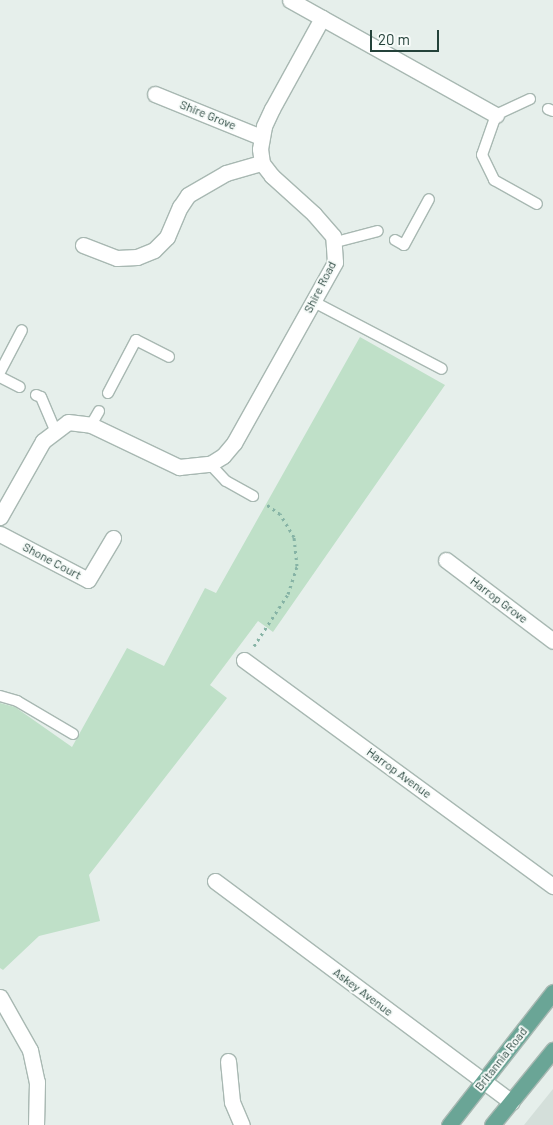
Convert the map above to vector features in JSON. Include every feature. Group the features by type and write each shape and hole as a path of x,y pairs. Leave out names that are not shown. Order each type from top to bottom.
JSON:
{"main road":[{"name":"Britannia Road","path":"449,1125 553,992"},
{"path":"492,1125 553,1050"}],"street":[{"path":"290,0 496,115"},
{"path":"322,18 272,109 261,137 262,163 327,228 336,242"},
{"name":"Shire Grove","path":"155,94 261,137"},
{"path":"83,245 117,258 137,257 154,250 167,236 180,206 196,189 226,173 262,163"},
{"name":"Shire Road","path":"210,464 223,456 234,443 335,262 336,242"},
{"path":"0,517 42,441 68,422 92,425 179,467 210,464"},
{"name":"Shone Court","path":"0,534 88,580 113,538"},
{"name":"Harrop Grove","path":"446,560 553,640"},
{"name":"Harrop Avenue","path":"244,660 553,886"},
{"name":"Askey Avenue","path":"215,881 512,1102"},
{"path":"0,997 30,1050 37,1082 36,1125"},
{"path":"228,1061 232,1102 242,1125"}],"lane":[{"path":"530,99 496,115 482,155 494,180 537,204"},
{"path":"395,240 404,245 429,199"},
{"path":"336,242 378,231"},
{"path":"314,302 442,370"},
{"path":"0,372 22,330"},
{"path":"108,393 136,340 169,357"},
{"path":"0,377 20,386"},
{"path":"36,395 41,397 55,430"},
{"path":"92,425 99,411"},
{"path":"210,464 226,481 253,496"},
{"path":"0,696 17,701 73,734"}],"path":[{"path":"244,660 288,594 297,566 294,538 280,514 253,496"}],"shaded area":[{"path":"553,1089 553,1125 524,1125"}],"green space":[{"path":"360,337 445,385 273,632 258,621 210,685 227,698 89,875 100,921 39,936 3,970 0,968 0,703 15,707 72,747 127,648 164,666 205,588 216,593"}]}
